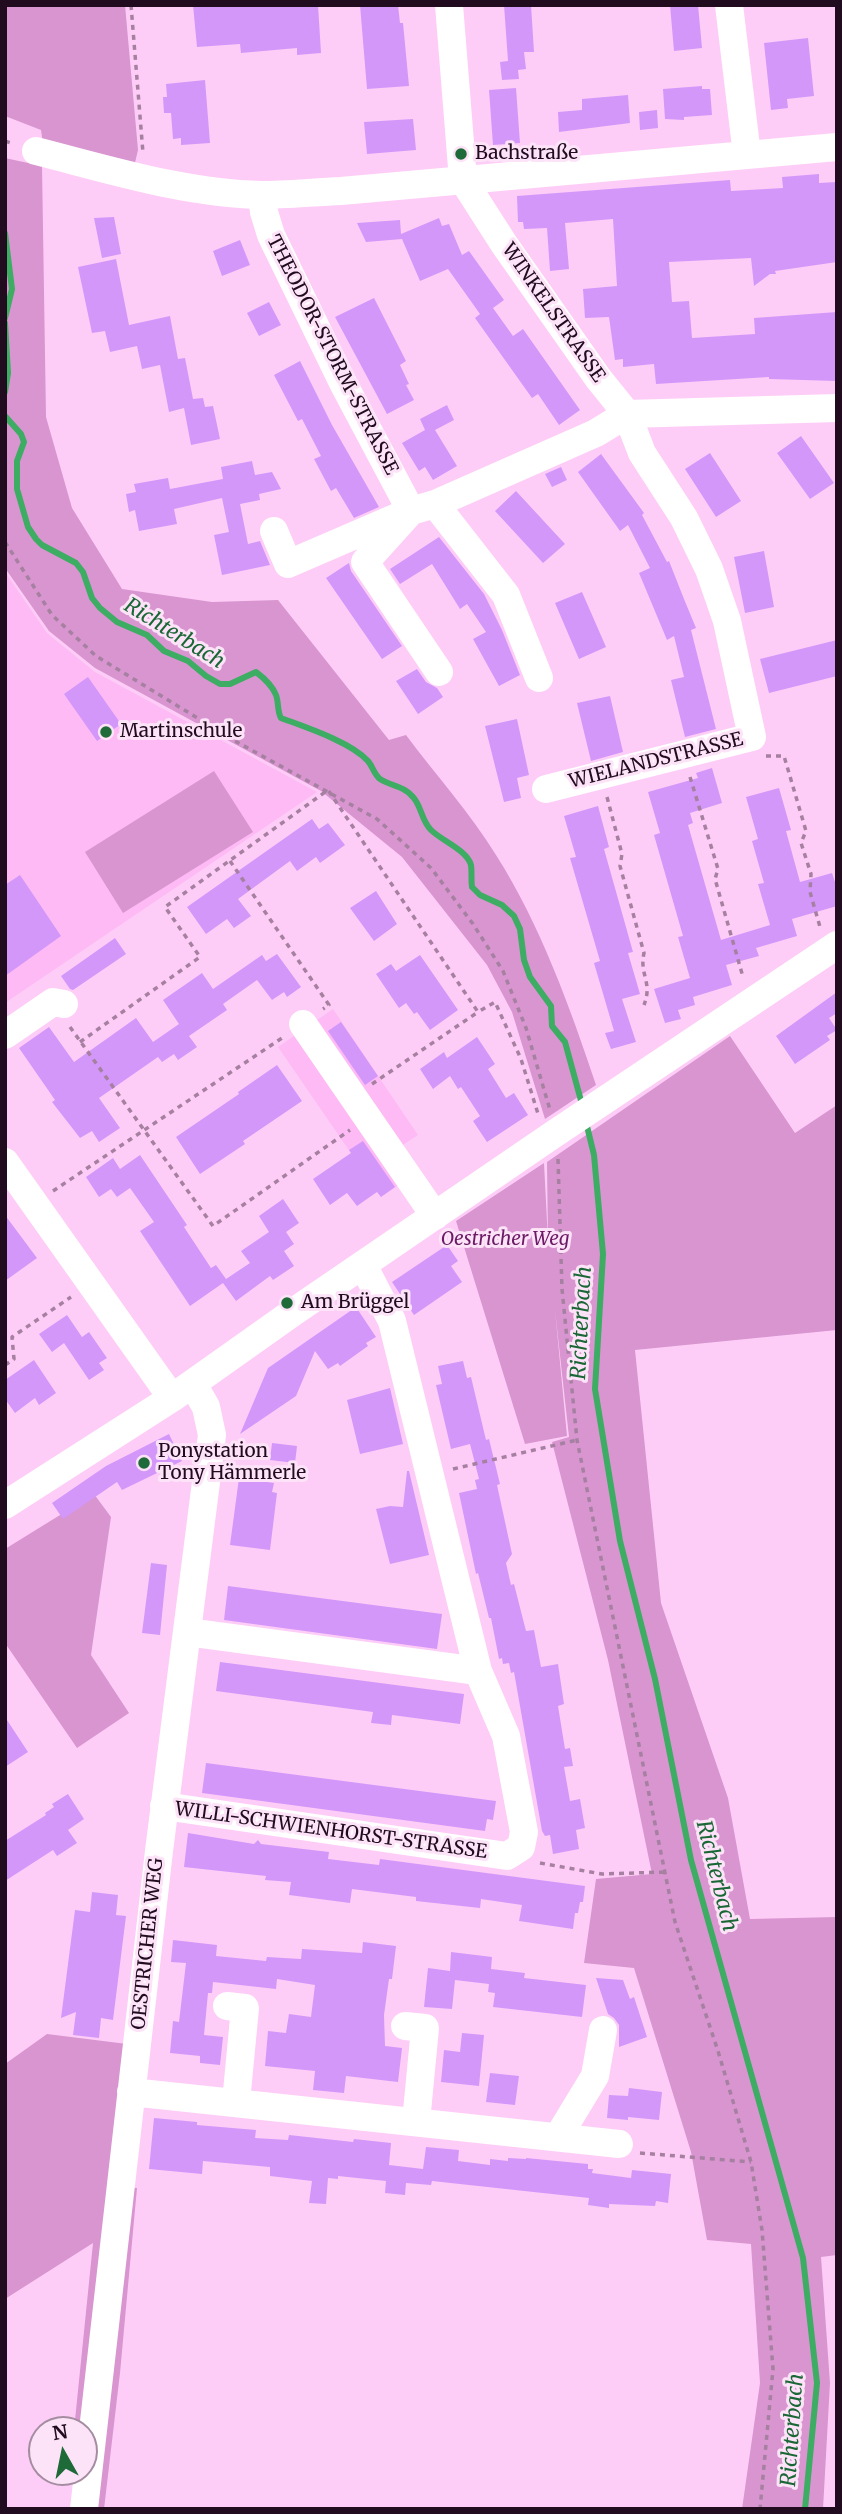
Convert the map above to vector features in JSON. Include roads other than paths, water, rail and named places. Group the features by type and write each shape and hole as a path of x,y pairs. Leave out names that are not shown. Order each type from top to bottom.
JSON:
{"street":[{"name":"WINKELSTRASSE","path":"449,5 463,180 551,311 626,414"},
{"path":"730,6 747,155"},
{"path":"24,147 145,180 262,195 837,147"},
{"name":"THEODOR-STORM-STRASSE","path":"262,195 271,235 343,383 423,507 506,595 539,678"},
{"path":"274,531 288,564 596,433 626,414 837,408"},
{"name":"WIELANDSTRASSE","path":"546,789 755,746 727,621 709,569 684,518 642,453 626,414"},
{"path":"423,507 365,562 439,672"},
{"path":"5,1505 182,1391 556,1133 832,948"},
{"path":"5,1035 58,1003"},
{"path":"303,1024 435,1216"},
{"path":"5,1161 90,1284 182,1391"},
{"name":"WILLI-SCHWIENHORST-STRASSE","path":"164,1806 507,1856 521,1847 523,1832 506,1737 478,1671 392,1321 363,1265"},
{"name":"OESTRICHER WEG","path":"84,2509 164,1806 212,1435 206,1407 182,1391"},
{"path":"187,1632 478,1671"},
{"path":"236,2102 246,2008"},
{"path":"416,2122 425,2028"},
{"path":"558,2137 595,2076 603,2030"},
{"path":"131,2092 619,2144"}],"waterway":[{"name":"Richterbach","path":"5,233 12,289 5,318"},
{"name":"Richterbach","path":"5,323 8,373 5,392"},
{"name":"Richterbach","path":"5,416 21,434 24,442 17,461 17,489 28,527 42,545 76,563 83,572 92,598 100,608 117,622 147,635 164,651 188,661 220,684 230,684 256,672 274,691 281,718 327,736 360,754 380,779 409,793 431,830 465,855 471,865 472,887 480,895 502,905 514,916 520,929 524,960 530,977 551,1006 552,1026 565,1042 583,1108"},
{"name":"Richterbach","path":"586,1122 594,1155 603,1254 595,1389 620,1541 655,1679 691,1860 803,2258 817,2383 805,2509"}],"place":[{"name":"Bachstraße","path":"461,154"},
{"name":"Martinschule","path":"106,732"},
{"name":"Am Brüggel","path":"287,1303"},
{"name":"Ponystation Tony Hämmerle","path":"144,1463"}],"park label":[{"name":"Oestricher Weg","path":"505,1240"}]}
